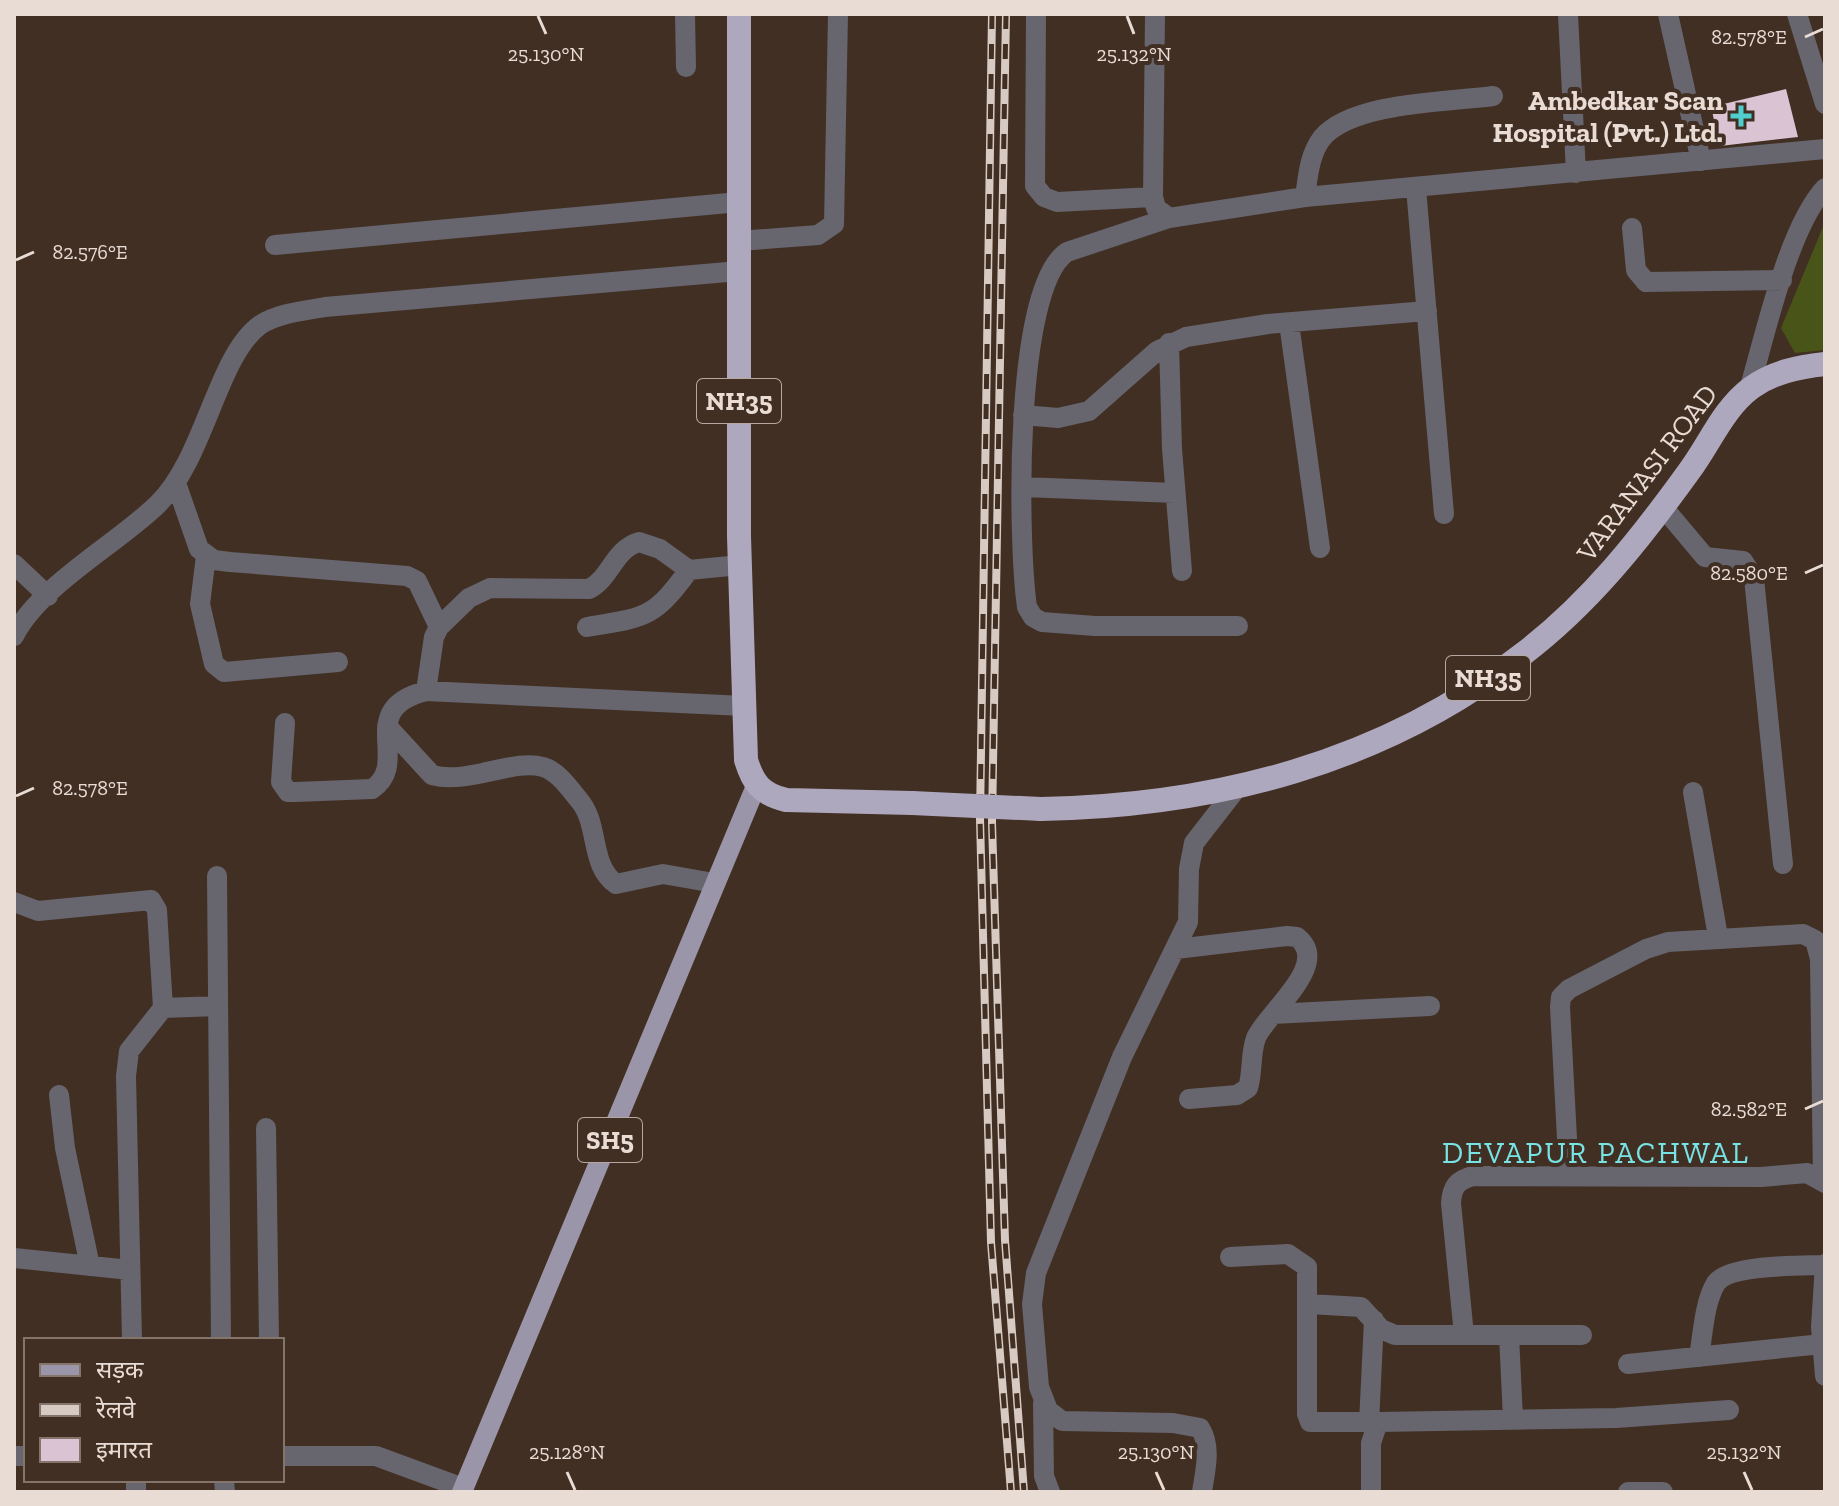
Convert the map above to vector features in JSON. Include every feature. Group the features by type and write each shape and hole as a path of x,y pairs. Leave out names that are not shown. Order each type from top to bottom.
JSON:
{"highway":[{"name":"NH35","path":"739,14 740,565 746,760 756,786"},
{"name":"VARANASI ROAD","path":"756,786 770,796 786,800 1041,809 1115,808 1236,789 1329,760 1399,730 1461,696 1523,655 1596,589 1663,507 1729,409 1770,375 1825,364"}],"main road":[{"name":"SH5","path":"462,1490 756,786"}],"street":[{"path":"685,14 686,67"},
{"path":"739,241 818,235 834,224 838,14"},
{"path":"1036,14 1035,186 1044,197 1057,202 1153,197"},
{"path":"1155,14 1153,197 1156,208 1169,218"},
{"path":"1574,14 1568,14 1576,173"},
{"path":"1668,14 1701,161"},
{"path":"1797,14 1825,104"},
{"path":"1305,197 1315,150 1337,125 1375,111 1493,96"},
{"path":"1238,626 1095,626 1042,622 1033,617 1025,589 1023,415 1031,332 1052,265 1067,252 1169,218 1305,197 1825,149"},
{"path":"1416,188 1444,514"},
{"path":"1749,390 1782,280 1804,222 1825,188"},
{"path":"275,245 739,202"},
{"path":"1632,228 1636,270 1646,282 1782,280"},
{"path":"14,636 42,601 157,505 176,483 241,343 262,324 288,314 325,307 739,271"},
{"path":"1023,415 1058,418 1089,411 1169,343 1202,333 1427,311"},
{"path":"1289,323 1320,548"},
{"path":"1169,343 1175,493 1182,571"},
{"path":"176,483 199,549 206,556 230,562 407,576 417,581 439,627"},
{"path":"1024,487 1175,493"},
{"path":"1663,507 1705,557 1743,561 1754,578 1783,864"},
{"path":"426,691 434,637 439,627 469,598 490,588 589,589 598,585 617,554 639,542 660,549 689,570 740,565"},
{"path":"206,556 200,604 214,664 218,669 232,671 338,662"},
{"path":"14,564 42,601"},
{"path":"587,627 648,615 665,603 689,570"},
{"path":"14,603 42,601"},
{"path":"285,723 281,782 288,792 295,792 372,789 382,783 386,773 387,726 393,707 403,699 426,691 744,706"},
{"path":"387,726 432,775 456,778 529,766 550,770 583,804 602,870 616,884 663,874 714,883"},
{"path":"1050,1492 1044,1476 1043,1403 1033,1325 1036,1273 1122,1057 1190,914 1189,869 1194,843 1236,789"},
{"path":"1693,792 1718,937"},
{"path":"217,876 221,1338"},
{"path":"14,902 38,911 151,900 157,910 163,1008 129,1051 126,1076 132,1338"},
{"path":"1464,1335 1452,1190 1460,1179 1473,1176 1761,1177 1807,1173 1824,1182 1821,945 1803,934 1687,938 1646,949 1577,984 1561,997 1569,1176"},
{"path":"1176,949 1297,937 1306,948 1305,970 1254,1044 1248,1088 1237,1095 1189,1099"},
{"path":"163,1008 218,1006"},
{"path":"1273,1014 1430,1006"},
{"path":"59,1095 65,1148 90,1266"},
{"path":"266,1128 269,1338"},
{"path":"1230,1257 1288,1254 1307,1267 1307,1414 1310,1422 1616,1418 1729,1410"},
{"path":"14,1258 130,1270"},
{"path":"1699,1357 1710,1299 1718,1280 1725,1275 1825,1264 1822,1344 1825,1376"},
{"path":"1309,1304 1361,1307 1381,1329 1395,1335 1582,1335"},
{"path":"1371,1492 1374,1320"},
{"path":"1509,1335 1513,1419"},
{"path":"1628,1364 1822,1344"},
{"path":"1043,1403 1062,1421 1173,1423 1200,1428 1207,1449 1202,1492"},
{"path":"284,1456 376,1456 462,1490"},
{"path":"1628,1492 1663,1492"}],"green space":[{"path":"1825,222 1825,350 1795,353 1781,328"}],"building":[{"path":"1786,89 1798,137 1720,146 1711,107"}],"railway":[{"path":"992,14 980,819 991,1242 1011,1492"},
{"path":"1006,14 992,823 1005,1240 1024,1492"}],"place":[{"name":"Ambedkar Scan Hospital (Pvt.) Ltd.","path":"1741,116"}],"district":[{"name":"DEVAPUR PACHWAL","path":"1596,1153"}]}
